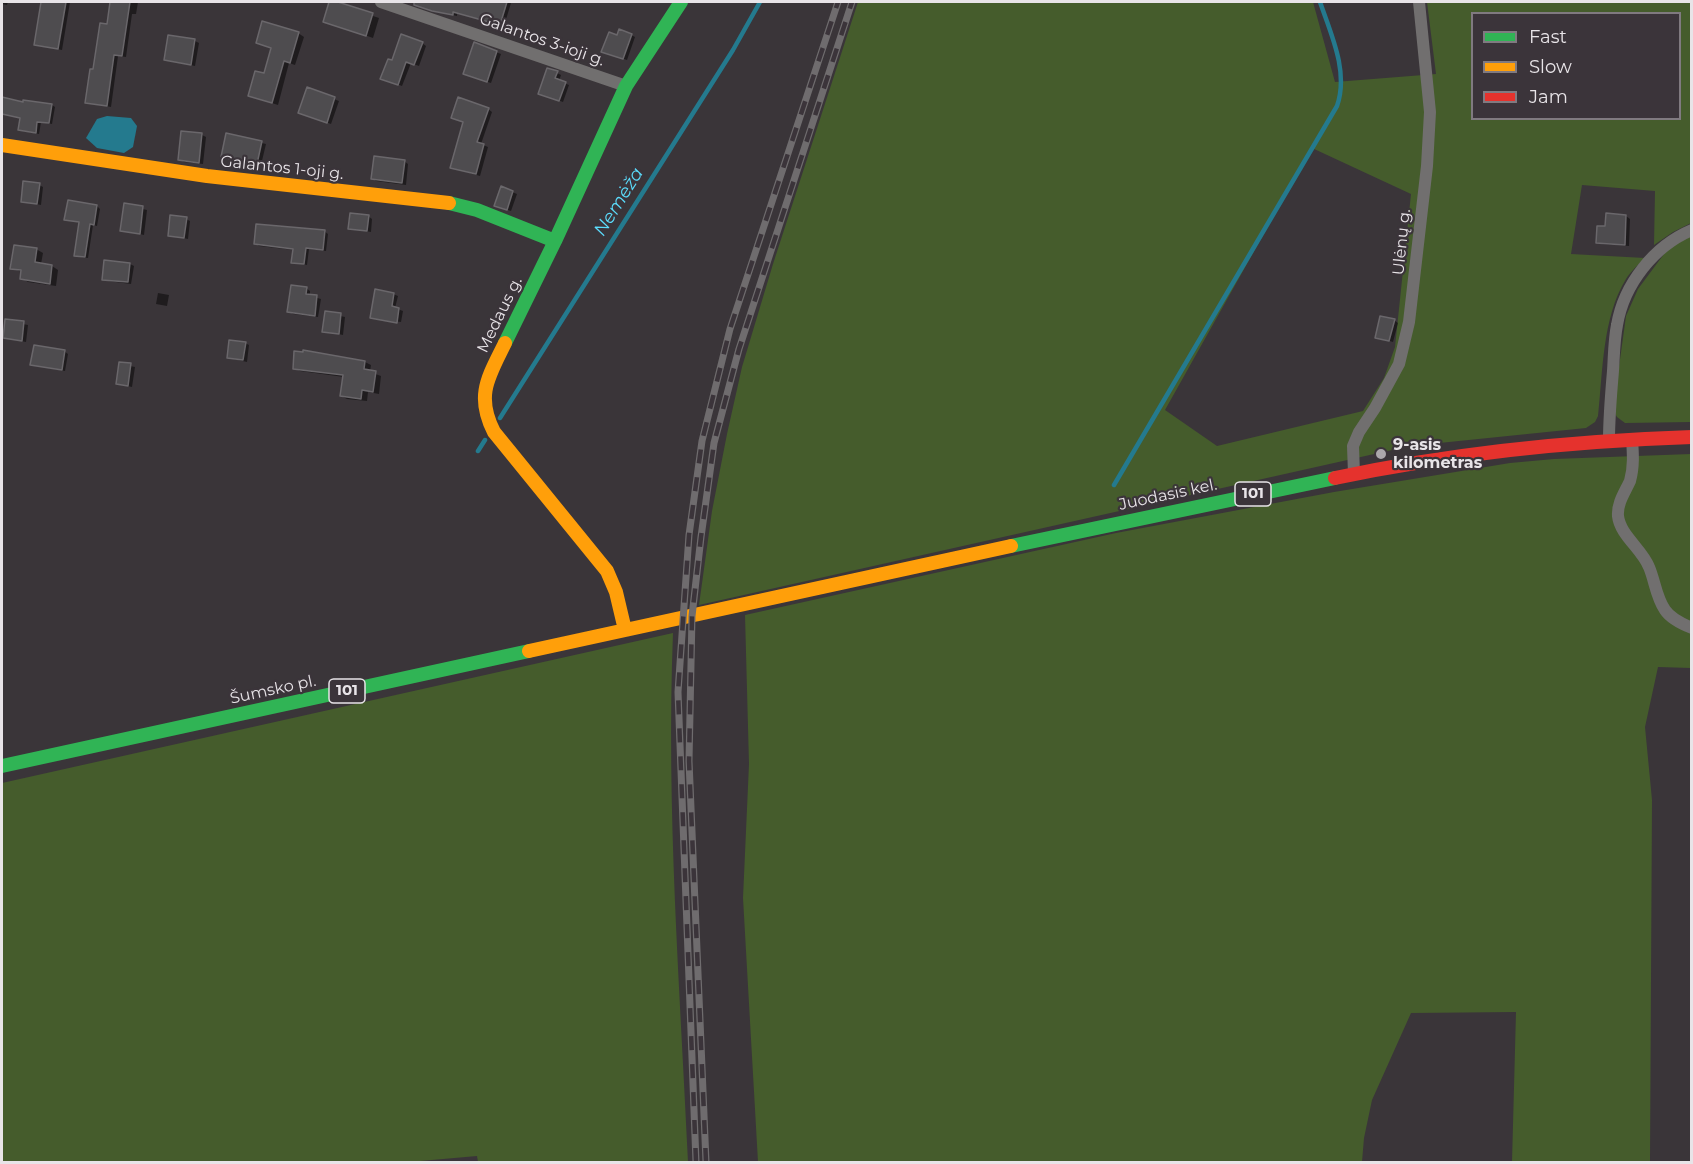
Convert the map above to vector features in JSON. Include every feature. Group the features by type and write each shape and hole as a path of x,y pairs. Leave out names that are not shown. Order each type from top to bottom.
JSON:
{"main road":[{"name":"Medaus g.","path":"625,630 620,601 608,571 494,432 486,417 482,400 486,382 555,241 626,86 681,2"},
{"name":"Galantos 1-oji g.","path":"2,145 207,176 445,202 477,210 555,241"},
{"name":"Juodasis kel.","path":"693,616 1050,537 1354,474 1455,456 1609,440 1692,437"},
{"name":"Šumsko pl.","path":"2,766 693,616"}],"street":[{"name":"Galantos 3-ioji g.","path":"381,2 626,86"},
{"name":"Ulėnų g.","path":"1354,474 1353,446 1399,364 1410,322 1427,166 1430,112 1419,2"},
{"path":"1609,440 1617,323 1632,282 1653,256 1678,236 1692,230"},
{"path":"1632,440 1633,464 1630,479 1619,505 1618,518 1649,566 1659,599 1667,613 1680,623 1692,628"}],"green space":[{"path":"858,2 1313,2 1335,82 1436,74 1427,2 1691,2 1691,223 1654,245 1655,191 1582,185 1571,254 1645,258 1626,279 1612,311 1605,346 1598,416 1595,422 1586,428 1410,446 699,605 712,511 742,367","holes":["1312,148 1411,194 1395,347 1384,378 1363,411 1217,446 1165,410"]},
{"path":"1691,235 1691,422 1625,423 1617,417 1613,410 1626,316 1638,289 1667,250"},
{"path":"1691,454 1691,668 1658,667 1645,727 1652,800 1650,1162 1512,1162 1516,1012 1411,1013 1372,1100 1364,1138 1362,1162 758,1162 743,898 749,764 745,615 1116,533 1334,492 1510,463 1554,459"},
{"path":"673,633 671,766 688,1162 478,1162 477,1156 409,1162 2,1162 2,783"}],"water":[{"path":"107,116 131,118 137,126 133,147 124,153 97,148 86,138 97,119"}],"building":[{"path":"41,2 66,2 58,49 34,45"},
{"path":"110,2 130,2 122,56 114,55 107,106 85,103 100,23 107,24"},
{"path":"329,2 338,2 373,13 366,36 323,22"},
{"path":"414,2 507,2 500,25 453,12 453,15 432,11 414,5"},
{"path":"262,21 299,32 290,63 284,61 272,103 248,96 255,71 264,73 271,48 256,43"},
{"path":"619,29 632,34 623,59 601,52 609,32 617,35"},
{"path":"401,34 423,42 414,65 406,62 398,85 380,79 388,59 392,60"},
{"path":"168,35 195,39 191,65 164,60"},
{"path":"474,42 497,51 487,82 463,74"},
{"path":"547,68 558,71 555,78 566,82 559,101 538,94"},
{"path":"307,87 335,97 327,123 298,113"},
{"path":"2,97 23,102 23,100 52,104 49,123 37,122 36,133 18,130 20,118 2,114"},
{"path":"458,97 489,108 477,142 484,144 476,174 450,168 463,122 451,118"},
{"path":"181,131 202,133 199,163 178,160"},
{"path":"226,133 262,141 257,164 221,157"},
{"path":"374,156 405,160 402,183 371,179"},
{"path":"23,181 40,183 37,204 21,202"},
{"path":"501,186 513,191 507,210 494,206"},
{"path":"68,200 97,205 94,225 90,224 85,257 74,256 79,222 64,220"},
{"path":"124,203 143,206 140,234 120,231"},
{"path":"350,213 369,215 367,231 348,229"},
{"path":"1606,213 1626,215 1625,245 1596,243 1597,226 1605,226"},
{"path":"170,215 187,217 184,238 168,236"},
{"path":"256,224 325,230 323,250 306,248 304,264 291,263 293,249 254,244"},
{"path":"14,245 37,248 35,262 52,265 50,284 20,279 21,270 10,269"},
{"path":"104,260 130,263 128,282 102,280"},
{"path":"291,285 307,287 306,294 317,295 315,316 287,312"},
{"path":"375,289 394,293 392,306 399,308 397,323 370,318"},
{"path":"325,311 341,313 339,334 322,332"},
{"path":"1380,316 1395,319 1389,341 1375,338"},
{"path":"5,319 24,321 22,341 3,338"},
{"path":"229,340 246,342 243,360 227,358"},
{"path":"34,345 65,350 62,370 30,365"},
{"path":"303,350 365,361 364,369 376,371 373,392 362,390 361,399 340,396 343,375 293,369 294,351 303,352"},
{"path":"119,362 131,363 128,386 116,384"}],"waterway":[{"name":"Nemėža","path":"500,418 733,50 760,2"},
{"path":"1114,485 1337,106 1340,93 1340,67 1320,2"},
{"name":"Nemėža","path":"478,451 485,440"}],"railway":[{"path":"696,1162 678,692 689,535 702,441 730,329 838,2"},
{"path":"706,1162 689,761 692,616 701,537 714,443 739,349 852,2"}],"traffic: fast":[{"path":"505,343 626,86 681,2"},
{"path":"449,203 477,210 555,241"},
{"path":"1011,546 1335,478"},
{"path":"2,766 529,651"}],"traffic: slow":[{"path":"2,145 207,176 449,203"},
{"path":"505,343 486,386 485,407 488,419 494,432 607,571 616,592 625,630"},
{"path":"529,651 1011,546"}],"traffic: jam":[{"path":"1335,478 1468,455 1557,445 1692,437"}],"place":[{"name":"9-asis kilometras","path":"1381,454"}]}
